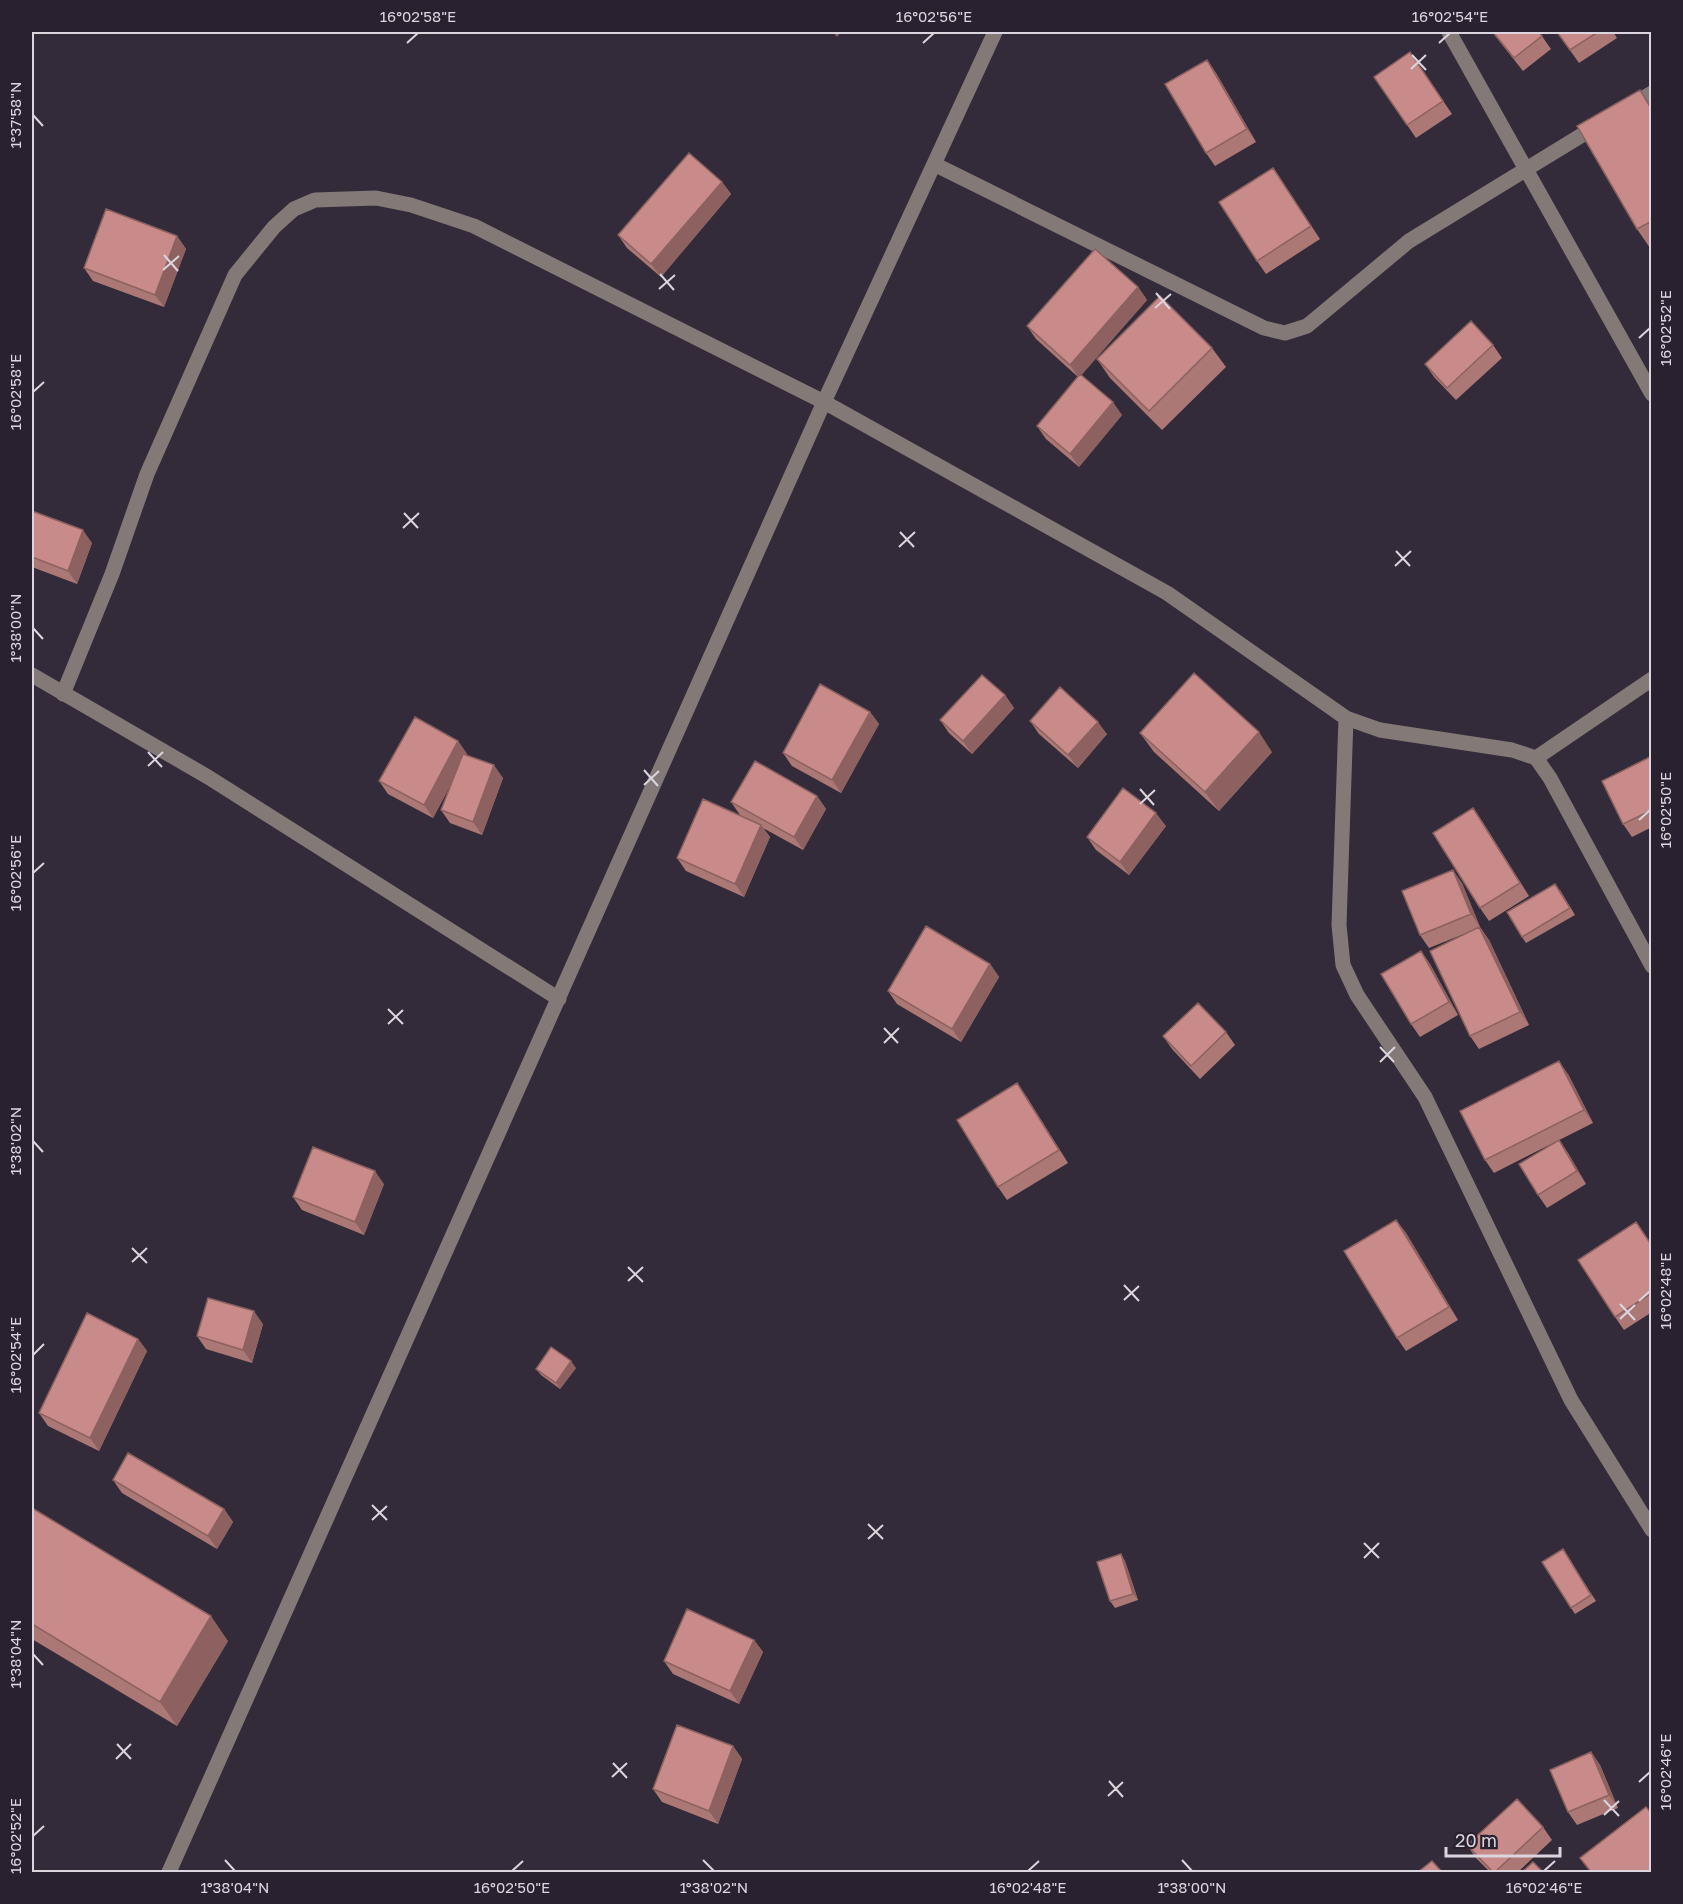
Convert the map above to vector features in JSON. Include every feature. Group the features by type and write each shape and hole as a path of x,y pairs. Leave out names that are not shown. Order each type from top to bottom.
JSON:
{"street":[{"path":"169,1872 824,402 995,32"},
{"path":"1449,32 1652,394"},
{"path":"934,164 1264,328 1285,333 1307,326 1409,241 1652,93"},
{"path":"63,694 112,574 147,474 235,275 274,227 294,209 315,200 376,198 411,205 474,226 824,402 1167,593 1346,718 1380,730 1512,750 1536,758 1550,778 1652,966"},
{"path":"32,675 208,777 559,999"},
{"path":"1536,758 1652,680"},
{"path":"1346,718 1339,925 1343,965 1357,995 1425,1097 1571,1400 1652,1530"}],"building":[{"path":"1493,32 1539,32 1542,36 1514,58"},
{"path":"1557,32 1598,32 1570,50"},
{"path":"1410,52 1443,101 1407,125 1374,77"},
{"path":"1207,60 1247,129 1206,153 1165,84"},
{"path":"1640,90 1652,110 1652,221 1637,229 1577,126"},
{"path":"689,153 722,182 651,264 618,235"},
{"path":"1273,168 1311,226 1257,261 1219,202"},
{"path":"106,209 177,236 155,295 84,268"},
{"path":"1095,249 1138,287 1070,365 1027,326"},
{"path":"1160,296 1212,348 1149,411 1097,359"},
{"path":"1471,321 1493,345 1447,388 1425,364"},
{"path":"1080,374 1113,402 1070,454 1037,426"},
{"path":"32,511 83,530 68,571 32,557"},
{"path":"1194,673 1259,732 1205,792 1140,733"},
{"path":"982,675 1005,695 963,741 940,720"},
{"path":"820,684 870,712 832,780 783,753"},
{"path":"1060,687 1098,722 1068,755 1030,721"},
{"path":"415,717 458,741 424,805 379,781"},
{"path":"463,754 494,765 473,822 441,810"},
{"path":"1652,756 1652,810 1623,824 1602,781"},
{"path":"755,761 817,796 794,837 731,802"},
{"path":"1123,788 1156,813 1120,862 1087,837"},
{"path":"703,799 761,825 735,884 677,858"},
{"path":"1473,808 1520,883 1480,908 1433,833"},
{"path":"1453,870 1471,914 1420,935 1402,891"},
{"path":"1555,884 1570,908 1522,937 1507,912"},
{"path":"926,926 990,964 952,1029 888,991"},
{"path":"1479,927 1520,1012 1470,1036 1430,951"},
{"path":"1421,951 1449,1002 1411,1024 1381,974"},
{"path":"1198,1003 1226,1032 1191,1066 1163,1036"},
{"path":"1559,1061 1584,1110 1485,1160 1460,1111"},
{"path":"1017,1083 1059,1150 998,1187 957,1120"},
{"path":"1559,1140 1577,1171 1538,1195 1519,1164"},
{"path":"313,1147 375,1171 355,1222 293,1197"},
{"path":"1396,1220 1449,1307 1397,1338 1344,1251"},
{"path":"1636,1222 1652,1246 1652,1293 1615,1317 1578,1260"},
{"path":"208,1298 254,1311 243,1350 197,1336"},
{"path":"87,1313 138,1339 90,1438 39,1413"},
{"path":"551,1347 571,1361 556,1383 536,1369"},
{"path":"128,1453 224,1509 208,1536 113,1480"},
{"path":"32,1508 211,1616 160,1702 32,1624"},
{"path":"1563,1549 1591,1595 1571,1608 1542,1562"},
{"path":"1121,1554 1133,1594 1110,1601 1097,1562"},
{"path":"687,1609 754,1640 730,1691 664,1661"},
{"path":"677,1725 733,1746 709,1811 653,1789"},
{"path":"1591,1752 1609,1795 1568,1812 1550,1770"},
{"path":"1517,1799 1543,1827 1493,1872 1467,1845"},
{"path":"1646,1807 1652,1814 1652,1872 1591,1872 1580,1858"},
{"path":"1432,1861 1442,1872 1418,1872"},
{"path":"1533,1862 1543,1872 1522,1872"}]}
